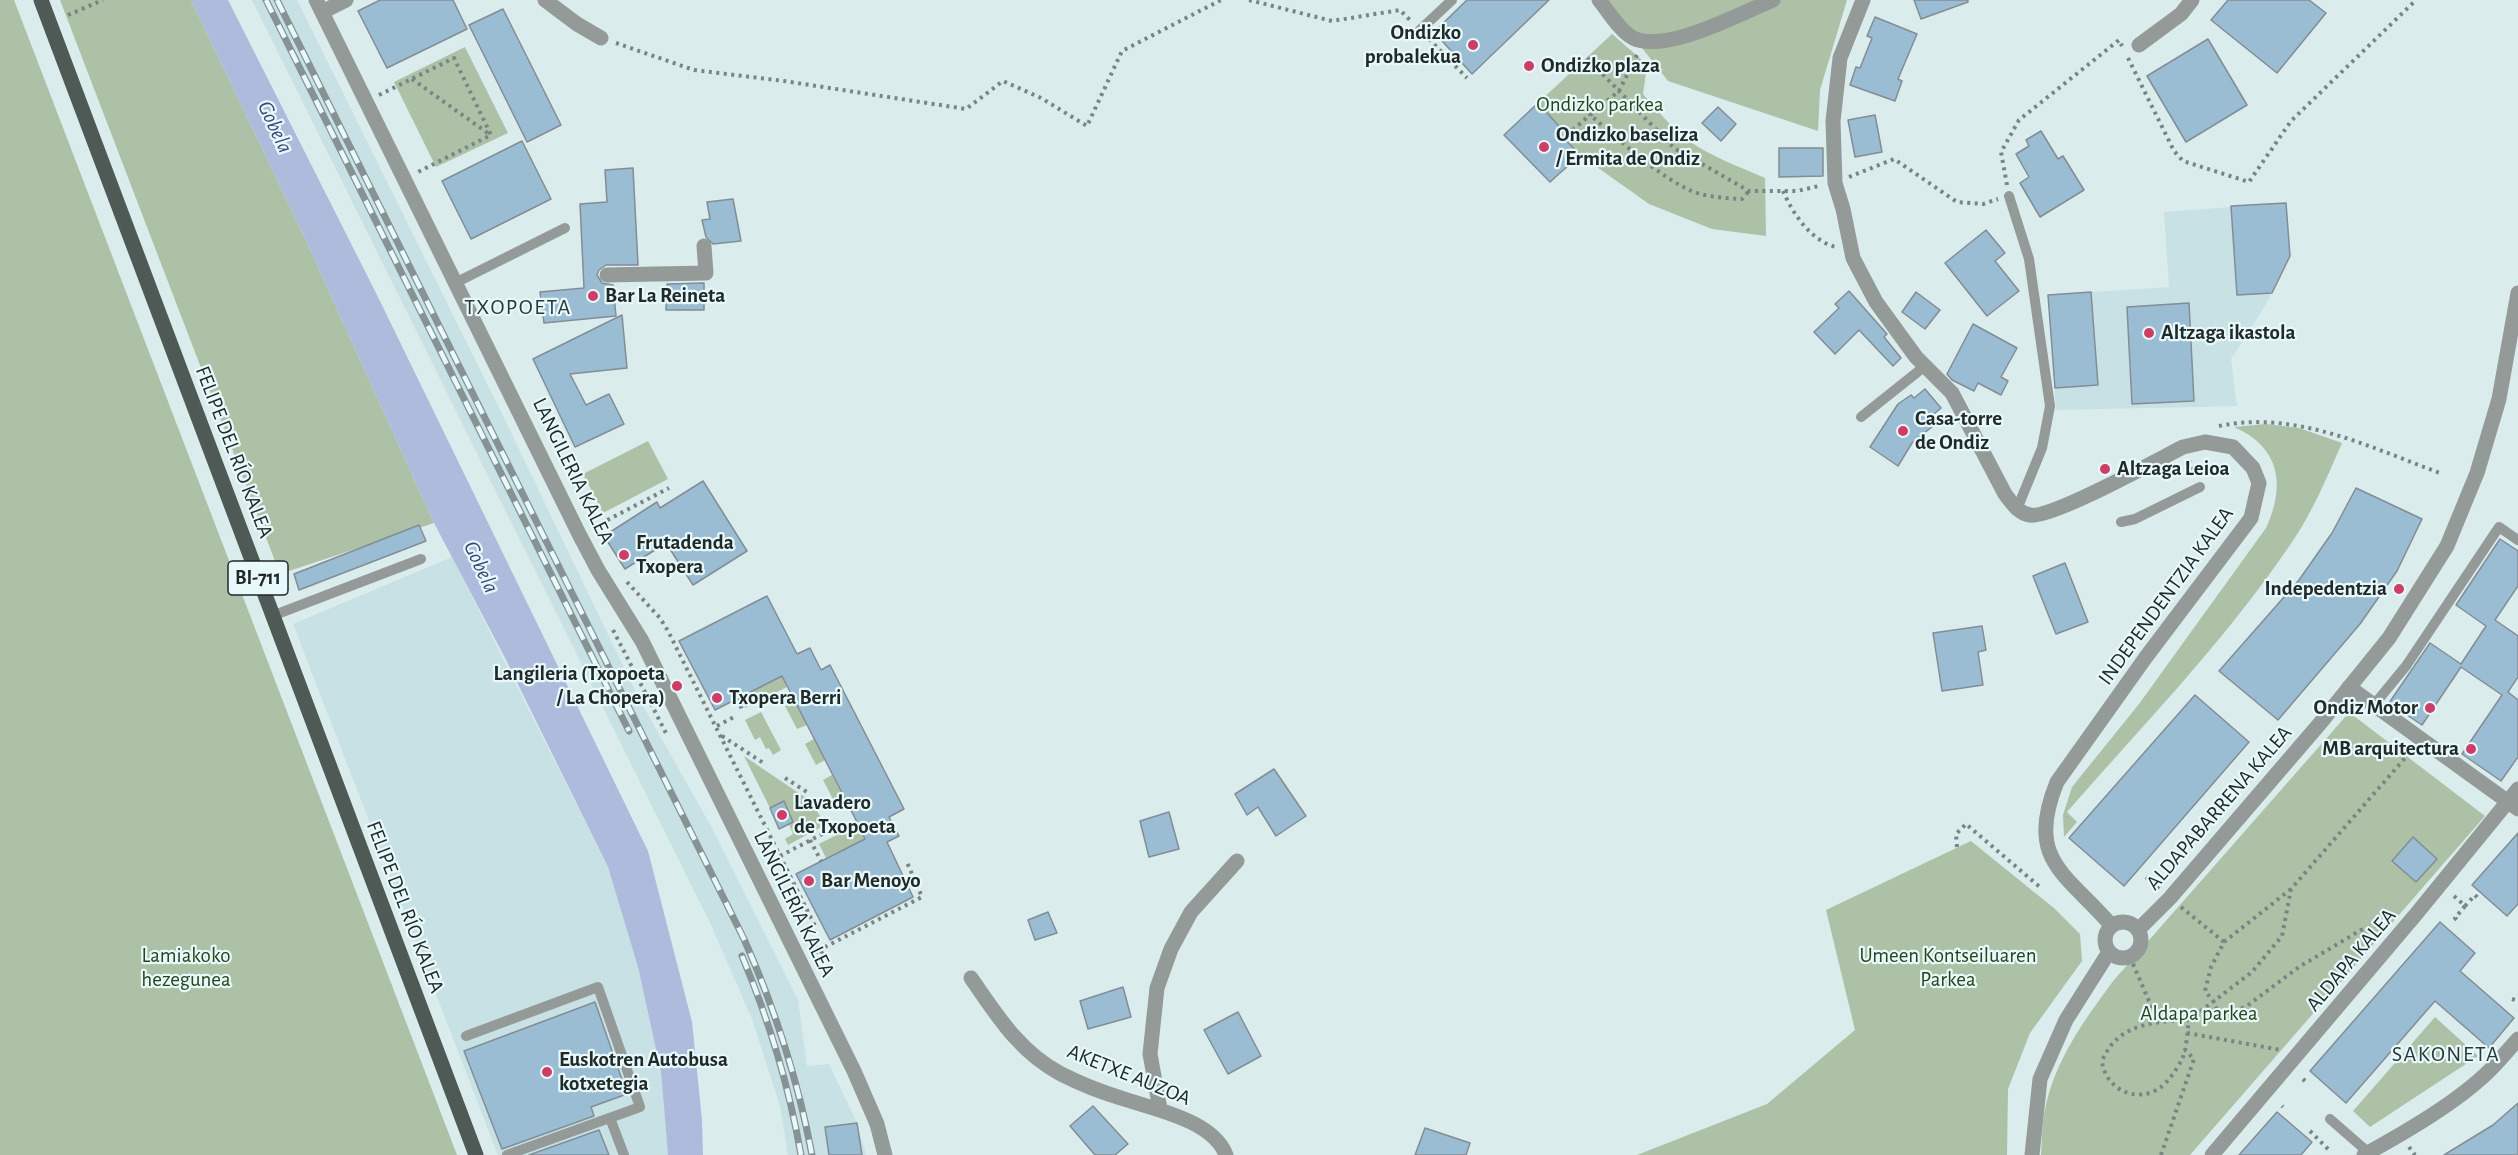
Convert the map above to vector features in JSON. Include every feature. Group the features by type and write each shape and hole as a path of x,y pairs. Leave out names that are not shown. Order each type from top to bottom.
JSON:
{"main road":[{"name":"FELIPE DEL RÍO KALEA","path":"41,0 476,1155"}],"street":[{"path":"319,6 346,0"},
{"path":"545,0 577,24 601,38"},
{"path":"1599,0 1624,31 1632,37 1651,41 1678,39 1773,0"},
{"path":"1863,0 1840,58 1833,121 1835,183 1853,258 1876,302 1916,357 1952,393 2005,494 2017,509"},
{"path":"2139,45 2181,14 2192,0"},
{"name":"LANGILERIA KALEA","path":"319,6 579,534 598,570 642,641 854,1071 877,1124 885,1155"},
{"path":"607,275 706,273 704,246"},
{"name":"ALDAPABARRENA KALEA","path":"2139,929 2170,898 2322,721 2389,638 2447,546 2477,473 2499,399 2518,293"},
{"name":"INDEPENDENTZIA KALEA","path":"2017,509 2030,515 2045,514 2062,508 2184,447 2205,442 2233,447 2253,468 2259,483 2251,518 2146,657 2056,782 2047,805 2045,829 2048,851 2062,876 2111,925"},
{"path":"2349,687 2513,806"},
{"name":"ALDAPA KALEA","path":"2212,1155 2513,806 2518,789"},
{"path":"1160,1109 1150,1054 1157,988 1171,949 1191,912 1237,861"},
{"path":"2123,921 2139,929 2140,947 2130,957 2120,958 2109,952 2105,935 2111,925 2123,921"},
{"path":"2032,1155 2040,1079 2066,1020 2109,952"},
{"name":"AKETXE AUZOA","path":"971,978 1016,1041 1060,1073 1119,1098 1160,1109 1205,1129 1224,1149 1226,1155"},
{"path":"2366,1154 2441,1108 2489,1071 2518,1039"}],"lane":[{"path":"1420,30 1452,0"},
{"path":"2009,196 2030,259 2050,406 2043,448 2017,509"},
{"path":"455,283 565,228"},
{"path":"1861,417 1925,366"},
{"path":"2121,522 2135,519 2200,488"},
{"path":"2373,706 2406,666 2499,527 2518,540"},
{"path":"272,616 422,559"},
{"path":"466,1036 598,987 640,1107 507,1155"},
{"path":"610,1118 624,1155"},
{"path":"2330,1119 2366,1154"}],"path":[{"path":"68,15 103,0"},
{"path":"601,38 694,70 784,81 966,110 1003,81 1041,98 1087,126 1122,51 1221,0"},
{"path":"1249,0 1332,21 1400,10 1467,78"},
{"path":"1587,58 1674,148 1749,190 1797,191 1835,183 1894,159 1957,202 1983,204 2009,196 2001,152 2019,120 2119,40 2174,151 2183,161 2249,182 2291,121 2416,0"},
{"path":"1567,135 1619,90 1651,41"},
{"path":"379,94 454,58 491,135"},
{"path":"412,78 491,135"},
{"path":"1590,115 1652,165 1688,189 1718,197 1742,199 1749,190"},
{"path":"404,179 491,135"},
{"path":"1784,191 1789,204 1802,224 1824,244 1851,250"},
{"path":"2236,423 2267,421 2299,425 2440,473"},
{"name":"LANGILERIA KALEA","path":"599,536 594,527 669,488"},
{"path":"626,582 665,625 717,726 814,926 816,961 825,947 922,897 906,860"},
{"path":"737,699 742,710"},
{"path":"717,726 734,717"},
{"path":"722,736 765,764"},
{"path":"2395,920 2361,930 2299,967 2247,1006 2230,1013 2218,1012 2214,1002 2205,991 2211,967 2224,942 2291,889 2421,740"},
{"path":"785,778 810,794"},
{"path":"1957,847 1956,834 1966,824 2041,888"},
{"path":"780,856 828,831"},
{"path":"810,840 821,861"},
{"path":"2146,877 2224,942"},
{"path":"2189,1020 2182,1059 2161,1087 2145,1094 2126,1093 2107,1079 2102,1061 2111,1043 2135,1028 2158,1022 2189,1020 2252,972 2282,936 2291,889"},
{"path":"2459,922 2455,918 2465,906 2475,895 2479,899"},
{"path":"2454,896 2465,906"},
{"path":"2130,957 2158,1022"},
{"path":"2512,999 2518,1001"},
{"path":"2187,1033 2287,1052"},
{"path":"2161,1155 2194,1059 2184,1049"},
{"path":"2310,1131 2331,1151"}],"shaded area":[{"path":"252,0 297,0 506,422 638,697 712,828 798,1000 807,1066 829,1064 857,1123 866,1155 788,1155 780,1106 752,1019 711,925"},
{"name":"Altzaga ikastola","path":"2286,203 2290,256 2265,306 2231,359 2237,406 2056,410 2048,295 2169,287 2164,212"},
{"path":"452,557 608,867 638,967 661,1072 668,1155 498,1155 293,624"}],"green space":[{"name":"Lamiakoko hezegunea","path":"0,0 14,0 457,1155 0,1155"},
{"path":"60,0 191,0 303,234 434,523 280,574"},
{"path":"1604,0 1847,0 1820,90 1818,131 1668,81"},
{"name":"Ondizko parkea","path":"1612,34 1651,68 1646,73 1643,94 1665,119 1689,141 1707,152 1765,178 1766,236 1712,229 1649,204 1580,155 1564,138 1567,134 1538,103"},
{"path":"465,47 508,133 436,167 394,82"},
{"path":"2266,424 2299,428 2342,443 2319,495 2290,545 2211,649 2067,812 2077,822 2064,837 2063,815 2072,787 2139,704 2266,528 2276,497 2275,469 2270,456 2261,445 2234,427"},
{"path":"648,441 668,479 603,513 583,474"},
{"path":"782,676 787,687 745,708 741,697"},
{"path":"795,701 807,725 797,729 785,706"},
{"path":"761,712 781,750 773,755 769,748 766,749 760,737 755,740 745,720"},
{"name":"Aldapa parkea","path":"2346,716 2354,716 2485,816 2190,1155 2041,1155 2044,1115 2050,1091 2072,1041 2092,1010 2114,980"},
{"path":"814,739 825,760 816,765 805,744"},
{"path":"744,756 812,802 825,825 788,845 785,839 793,834 789,824 793,822 784,802 770,808"},
{"path":"832,775 844,798 835,803 823,780"},
{"path":"858,824 865,839 826,858 819,844"},
{"name":"Umeen Kontseiluaren Parkea","path":"1971,841 2055,909 2080,934 2082,961 2030,1033 2008,1089 2007,1155 1637,1155 1767,1104 1855,1030 1826,910"},
{"path":"2435,1017 2478,1056 2370,1127 2353,1111"}],"water":[{"name":"Gobela","path":"191,0 228,0 377,295 648,851 692,1022 702,1120 703,1155 668,1155 661,1072 638,967 608,867 504,656 434,523 303,234"}],"building":[{"path":"380,0 453,0 467,29 387,68 358,11"},
{"name":"Ondizko probalekua","path":"1467,0 1549,0 1472,74 1434,32"},
{"path":"1914,0 1968,0 1968,2 1921,19"},
{"path":"2228,0 2309,0 2326,13 2277,73 2211,20"},
{"path":"503,9 561,125 527,142 469,25"},
{"path":"1875,17 1917,34 1898,79 1902,81 1895,101 1850,85 1856,67 1860,68 1872,38 1867,36"},
{"path":"2208,39 2247,105 2186,142 2147,76"},
{"name":"Ondizko baseliza / Ermita de Ondiz","path":"1538,103 1567,135 1564,138 1580,155 1550,182 1504,135"},
{"path":"1718,107 1736,124 1721,141 1702,123"},
{"path":"1875,115 1882,152 1855,157 1848,120"},
{"path":"2041,131 2058,159 2063,156 2084,190 2040,217 2020,183 2029,177 2016,154 2029,146 2026,140"},
{"path":"522,141 551,199 471,239 442,181"},
{"path":"1779,148 1823,148 1823,176 1779,177"},
{"path":"633,168 638,265 606,265 599,270 597,275 602,283 613,285 616,316 544,323 540,292 584,288 580,204 607,202 605,170"},
{"path":"733,199 741,241 713,244 706,237 702,220 710,219 707,202"},
{"path":"2286,203 2290,256 2272,293 2237,295 2231,206"},
{"path":"1986,230 2005,253 1995,261 2019,291 1987,316 1945,263"},
{"path":"704,283 704,310 666,310 667,284"},
{"path":"1849,291 1887,334 1884,337 1901,358 1893,366 1859,330 1835,354 1814,332 1839,308 1835,304"},
{"path":"1916,292 1940,310 1925,329 1902,312"},
{"path":"2091,292 2098,385 2055,388 2048,295"},
{"path":"2189,303 2194,401 2132,404 2127,307"},
{"path":"622,315 627,368 570,374 586,405 609,394 624,424 575,447 533,359"},
{"path":"1973,324 2017,348 2001,377 2008,381 2001,395 1978,383 1974,391 1952,380 1947,374"},
{"name":"Casa-torre de Ondiz","path":"1925,389 1941,408 1928,419 1933,426 1912,443 1898,466 1870,447 1898,404 1911,395 1914,398"},
{"path":"703,481 747,551 693,585 666,543 625,569 604,536 657,502 660,508"},
{"path":"2356,488 2422,519 2397,571 2360,624 2278,720 2219,671 2299,580 2332,533"},
{"path":"419,525 426,541 299,590 294,574"},
{"path":"2500,539 2518,551 2518,586 2495,620 2518,636 2518,677 2508,692 2518,700 2518,757 2501,781 2462,754 2502,695 2461,667 2422,725 2389,703 2430,643 2461,664 2486,626 2456,605"},
{"path":"2065,563 2088,622 2056,634 2033,576"},
{"path":"767,596 797,654 810,648 821,670 830,665 904,809 889,817 899,836 887,842 913,897 830,940 796,874 865,839 858,824 782,676 715,710 679,641"},
{"path":"1982,626 1986,650 1978,652 1983,685 1942,691 1933,633"},
{"path":"2195,695 2249,742 2124,886 2069,838"},
{"path":"1274,769 1306,816 1276,836 1258,807 1247,815 1235,794"},
{"name":"Lavadero de Txopoeta","path":"784,801 793,822 779,829 770,808"},
{"path":"1169,812 1179,849 1149,857 1140,821"},
{"path":"2518,833 2518,904 2507,916 2472,885"},
{"path":"2413,837 2437,859 2416,882 2392,861"},
{"path":"1048,912 1057,933 1035,940 1028,920"},
{"path":"2440,922 2475,953 2460,971 2514,1018 2489,1048 2435,1001 2346,1103 2310,1071"},
{"path":"1123,987 1131,1017 1088,1029 1080,1001"},
{"name":"Euskotren Autobusa kotxetegia","path":"595,1002 627,1094 591,1107 594,1116 502,1149 464,1051"},
{"path":"1238,1012 1261,1056 1228,1074 1204,1030"},
{"path":"2518,1103 2518,1155 2444,1155 2493,1125"},
{"path":"1093,1106 1128,1144 1115,1155 1095,1155 1070,1126"},
{"path":"2277,1112 2312,1142 2301,1155 2239,1155"},
{"path":"857,1123 862,1155 829,1155 825,1127"},
{"path":"1425,1128 1470,1143 1466,1155 1415,1155"},
{"name":"Euskotren Autobusa kotxetegia","path":"599,1130 609,1155 529,1155"}],"railway":[{"path":"266,0 629,731"},
{"path":"277,0 744,939 766,992 784,1045 800,1099 812,1155"},
{"path":"742,956 777,1054 791,1104 801,1155"}],"place":[{"name":"Ondizko probalekua","path":"1473,45"},
{"name":"Ondizko plaza","path":"1529,66"},
{"name":"Ondizko baseliza / Ermita de Ondiz","path":"1544,147"},
{"name":"Bar La Reineta","path":"593,296"},
{"name":"Altzaga ikastola","path":"2149,333"},
{"name":"Casa-torre de Ondiz","path":"1903,431"},
{"name":"Altzaga Leioa","path":"2105,469"},
{"name":"Frutadenda Txopera","path":"624,555"},
{"name":"Indepedentzia","path":"2399,589"},
{"name":"Langileria (Txopoeta / La Chopera)","path":"677,686"},
{"name":"Txopera Berri","path":"717,698"},
{"name":"Ondiz Motor","path":"2430,708"},
{"name":"MB arquitectura","path":"2471,749"},
{"name":"Lavadero de Txopoeta","path":"782,815"},
{"name":"Bar Menoyo","path":"809,881"},
{"name":"Euskotren Autobusa kotxetegia","path":"547,1072"}],"district":[{"name":"TXOPOETA","path":"518,307"},
{"name":"SAKONETA","path":"2446,1054"}]}
